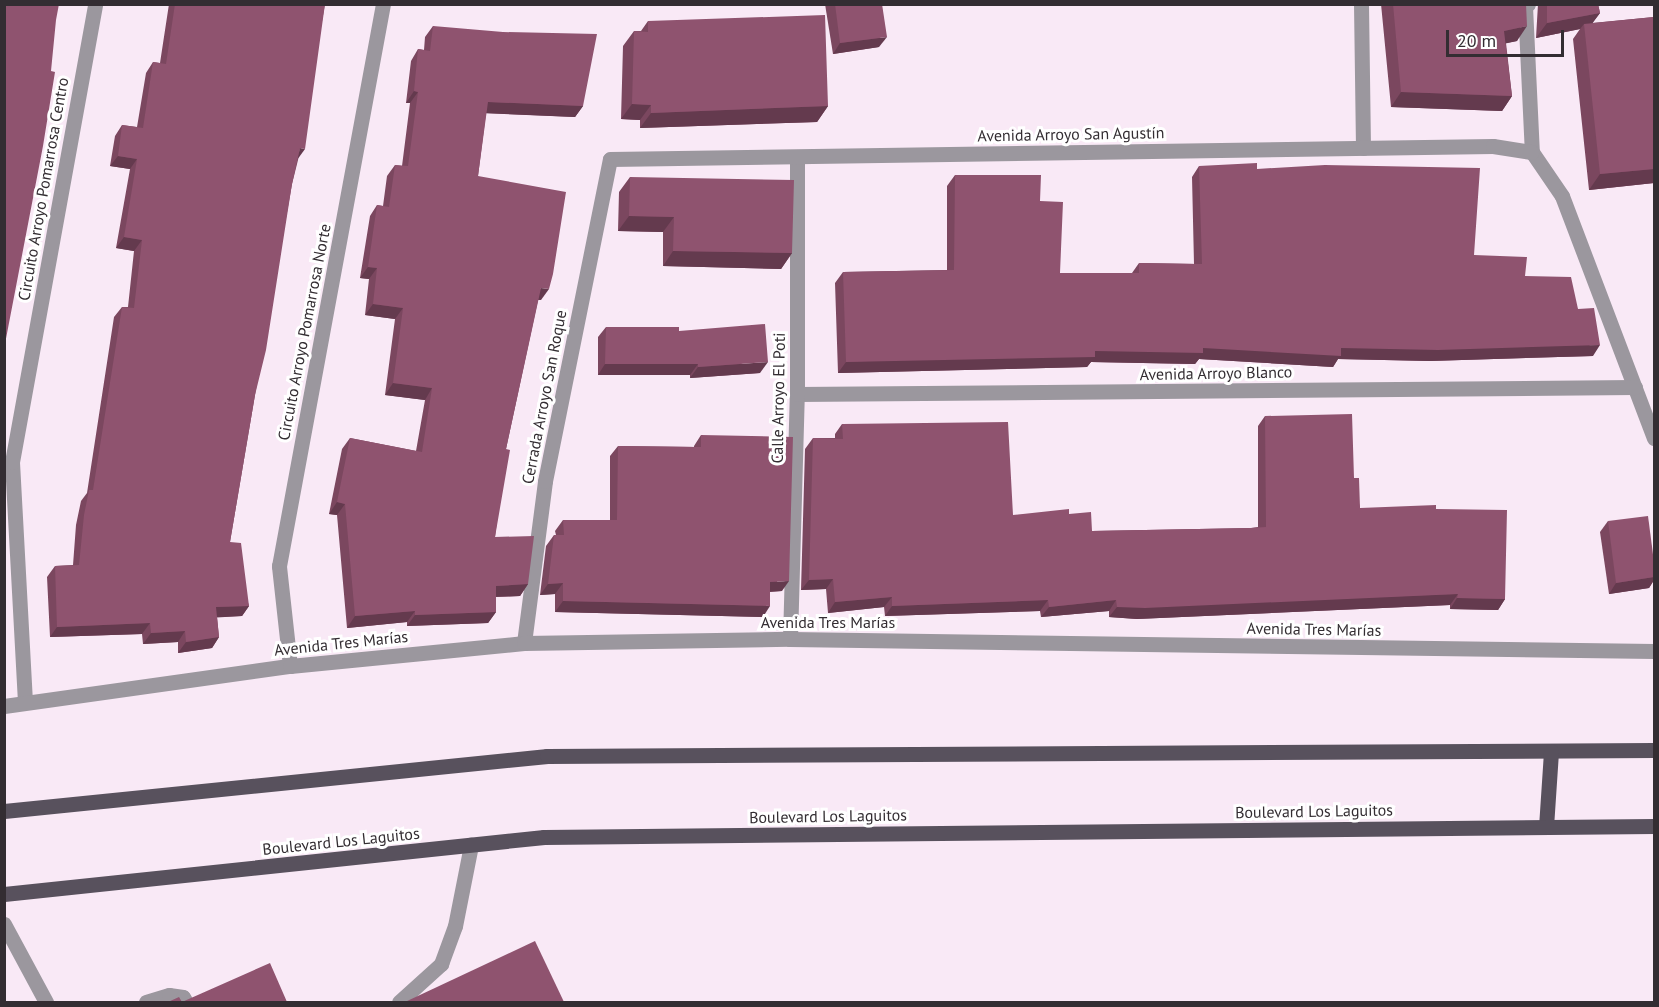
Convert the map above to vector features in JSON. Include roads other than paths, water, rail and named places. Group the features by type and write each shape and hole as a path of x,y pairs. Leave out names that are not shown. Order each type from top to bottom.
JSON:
{"main road":[{"path":"4,811 547,756 1654,750"},
{"path":"1546,827 1551,751"},
{"name":"Boulevard Los Laguitos","path":"4,894 544,837 1654,826"}],"street":[{"name":"Circuito Arroyo Pomarrosa Centro","path":"25,702 8,461 95,4"},
{"name":"Circuito Arroyo Pomarrosa Norte","path":"290,666 279,566 383,4"},
{"path":"1361,4 1363,147"},
{"path":"1526,5 1532,152 1562,196 1654,438"},
{"name":"Avenida Arroyo San Agustín","path":"610,159 1493,146 1532,152"},
{"name":"Calle Arroyo El Poti","path":"790,639 797,394 797,157"},
{"name":"Cerrada Arroyo San Roque","path":"524,643 545,481 610,159"},
{"name":"Avenida Arroyo Blanco","path":"797,394 1635,387"},
{"name":"Avenida Tres Marías","path":"4,706 290,666 524,643 790,639 1654,651"},
{"path":"399,1002 441,964 455,926 471,845"},
{"path":"4,924 46,1002"},
{"path":"146,1002 169,995 183,997 186,1002"}]}
